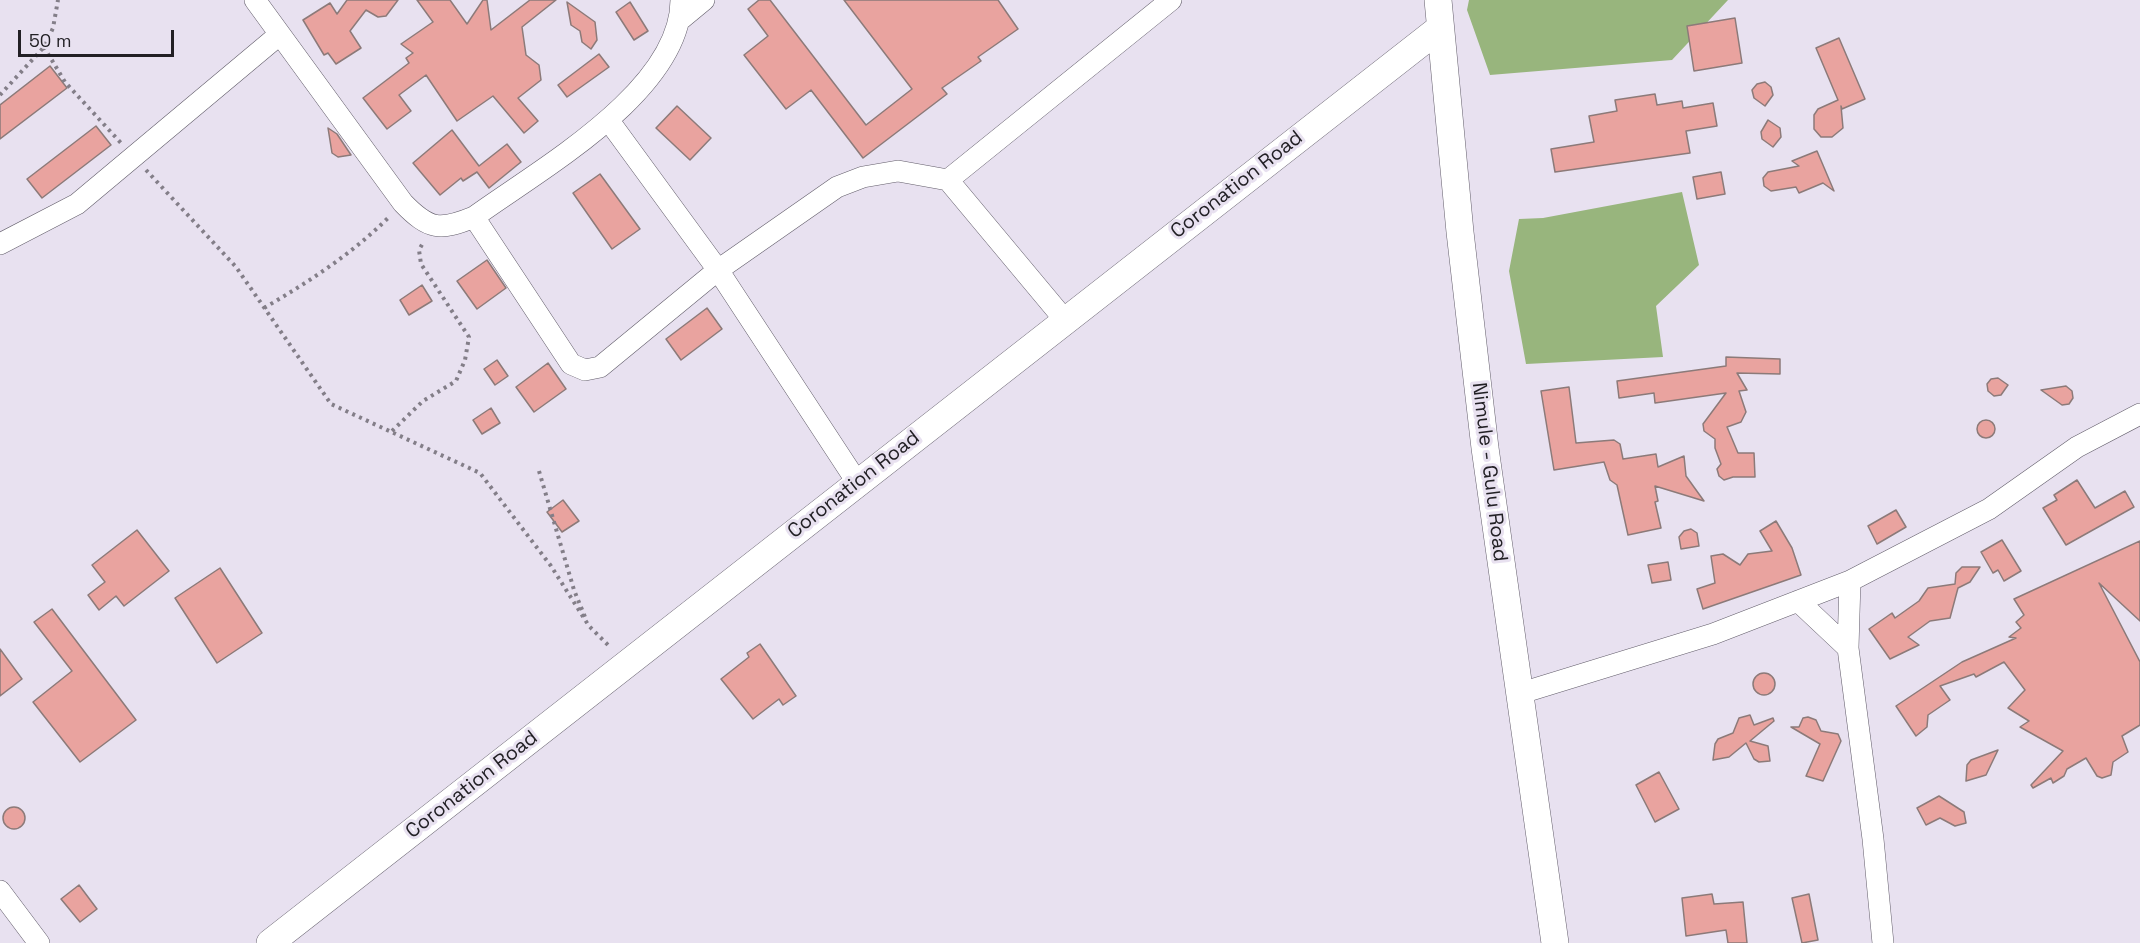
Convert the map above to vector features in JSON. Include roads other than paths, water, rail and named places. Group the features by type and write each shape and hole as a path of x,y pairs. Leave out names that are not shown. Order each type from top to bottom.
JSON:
{"main road":[{"name":"Nimule - Gulu Road","path":"1438,0 1480,403 1518,693 1555,943"},
{"name":"Coronation Road","path":"270,943 1440,28"}],"street":[{"path":"255,0 403,203 420,221 431,227 456,224 474,217 609,121 639,90 660,61 676,34 681,9 704,0"},
{"path":"948,180 1171,0"},
{"path":"0,244 77,204 279,35"},
{"path":"609,121 718,270 857,482"},
{"path":"474,217 570,364 585,370 600,367 718,270 846,184 864,177 898,171 948,180 1064,320"},
{"path":"1518,693 1713,634 1850,581 1989,509 2077,447 2140,414"},
{"path":"1850,581 1848,648 1873,838 1883,943"},
{"path":"1798,602 1848,648"},
{"path":"0,893 39,943"}]}
